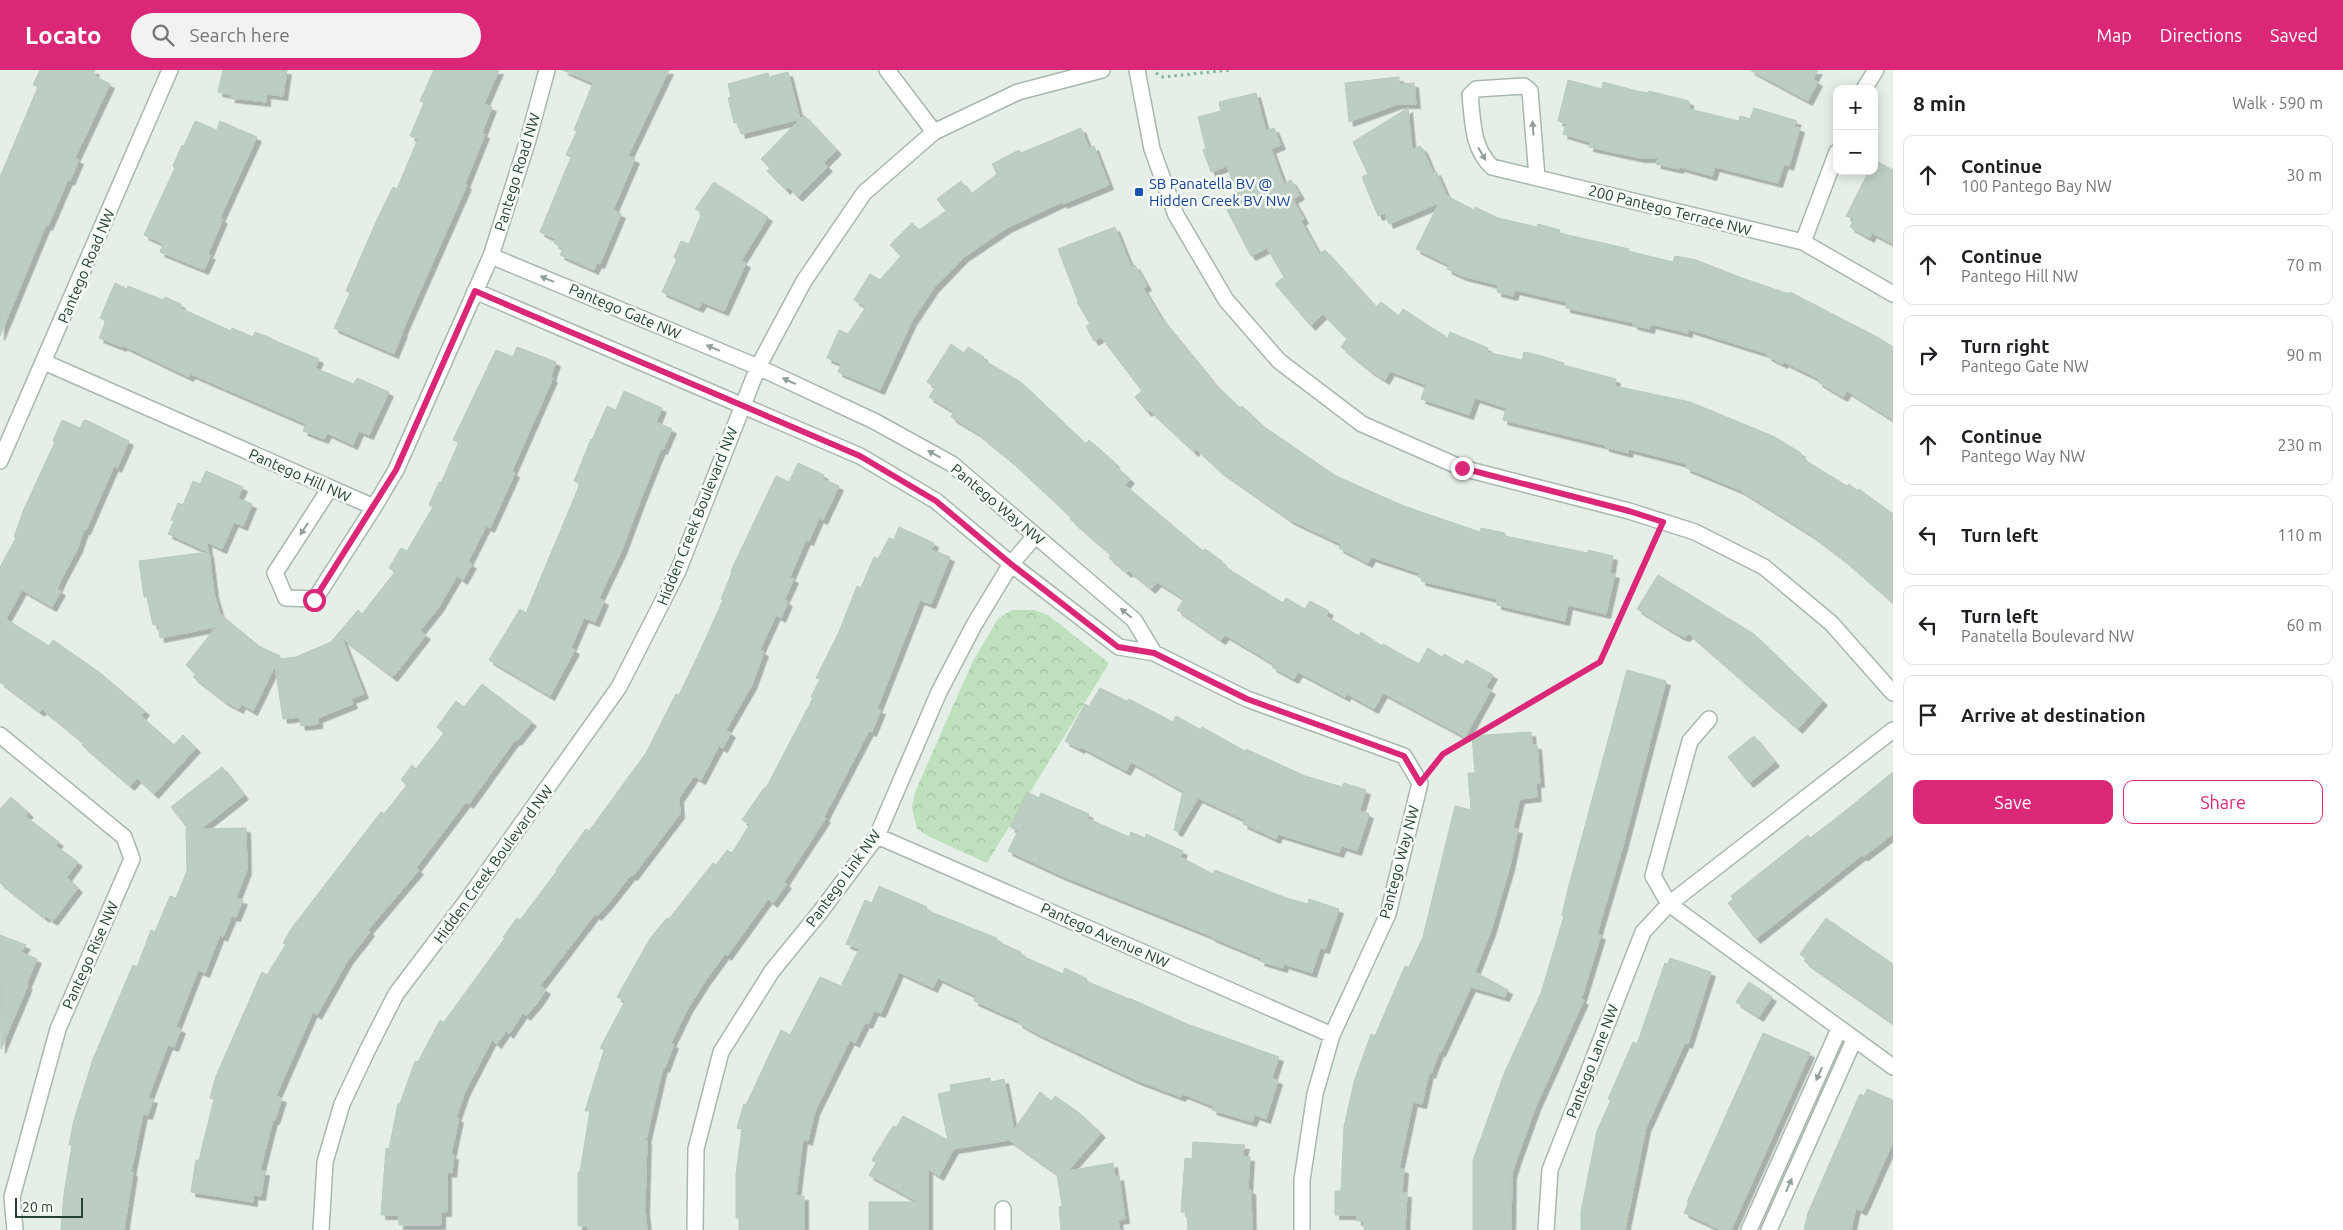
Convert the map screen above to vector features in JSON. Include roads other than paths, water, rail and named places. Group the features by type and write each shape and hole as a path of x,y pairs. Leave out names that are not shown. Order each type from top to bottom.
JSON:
{"street":[{"name":"Pantego Road NW","path":"0,461 170,70"},
{"name":"Pantego Road NW","path":"475,291 491,256 528,140 547,70"},
{"path":"887,70 934,132"},
{"name":"Hidden Creek Boulevard NW","path":"321,1230 325,1162 342,1104 368,1049 396,994 488,872 619,687 678,571 758,367 804,281 864,193 934,132 1018,92 1102,70"},
{"path":"1137,70 1152,149 1176,215 1226,300 1279,361 1362,424 1462,468 1629,511 1695,532 1764,568 1831,623 1893,693"},
{"path":"1867,85 1876,70"},
{"name":"200 Pantego Terrace NW","path":"1537,177 1530,91 1524,86 1476,89 1470,95 1476,143 1482,157 1492,167 1803,242 1893,294"},
{"path":"1803,242 1833,163"},
{"name":"Pantego Gate NW","path":"491,256 758,367"},
{"path":"330,488 276,573 286,598 314,600 374,507 396,470 475,291 868,461 936,501 1011,564 1118,647 1154,653"},
{"name":"Pantego Hill NW","path":"44,362 374,507"},
{"name":"Pantego Way NW","path":"758,367 874,421 952,464 1134,620 1154,653 1247,699 1404,756 1420,783 1388,914 1332,1035 1313,1103 1302,1180 1302,1230"},
{"name":"Pantego Link NW","path":"695,1230 696,1150 721,1052 772,971 821,911 877,836 939,692 974,625 1011,564 1035,536"},
{"path":"1709,719 1690,740 1653,876 1669,904 1893,1067"},
{"name":"Pantego Lane NW","path":"1546,1230 1550,1170 1643,932 1669,904 1893,730"},
{"name":"Pantego Rise NW","path":"0,735 124,837 132,859 58,1030 6,1196 15,1230"},
{"name":"Pantego Avenue NW","path":"877,836 1332,1035"},
{"path":"1749,1230 1839,1029"},
{"path":"1769,1230 1854,1040"},
{"path":"1003,1208 1003,1230"}],"place":[{"name":"SB Panatella BV @ Hidden Creek BV NW","path":"1139,192"}]}
